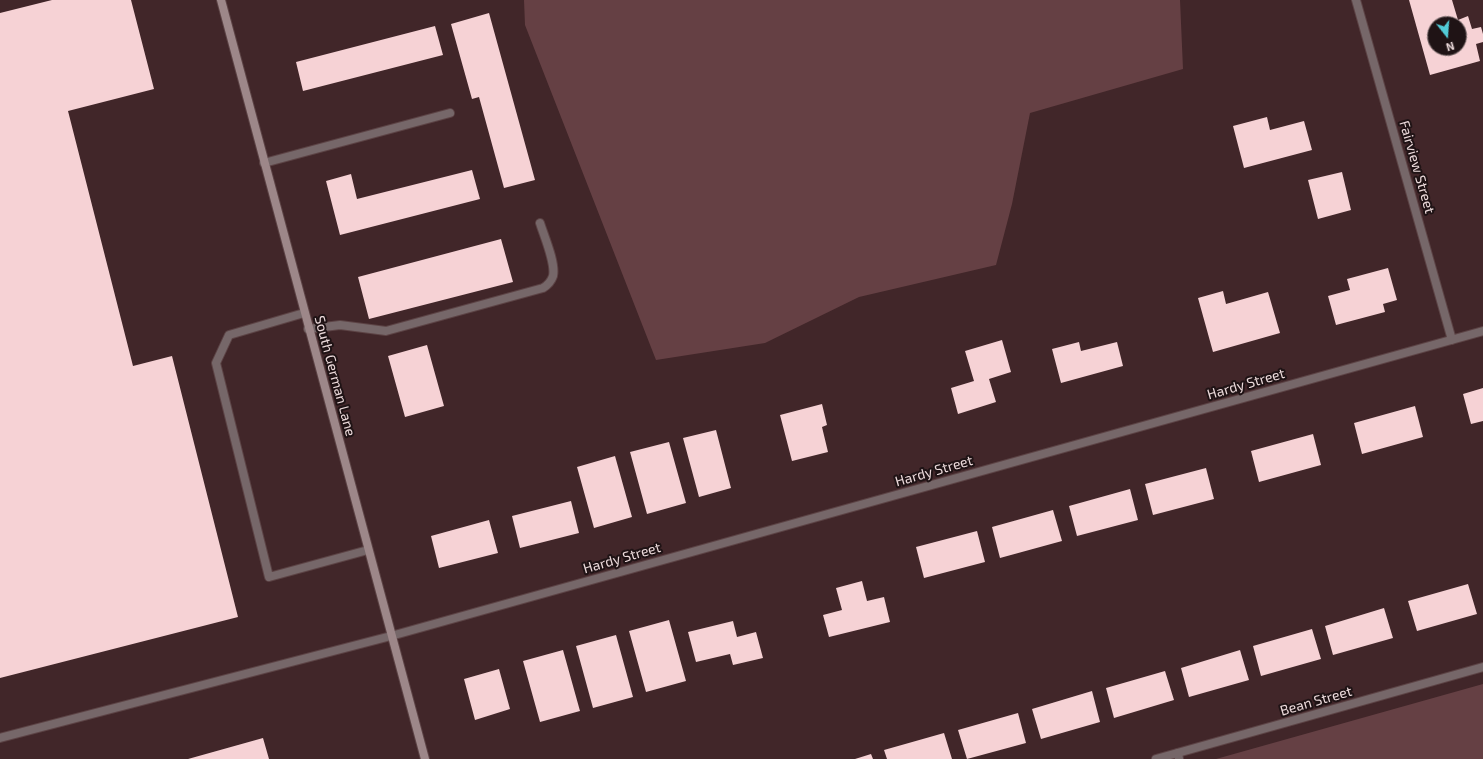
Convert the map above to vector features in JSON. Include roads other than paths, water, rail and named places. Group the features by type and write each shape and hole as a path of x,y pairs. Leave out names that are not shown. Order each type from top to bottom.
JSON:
{"street":[{"name":"South German Lane","path":"221,0 424,759"},
{"name":"Fairview Street","path":"1356,0 1452,340"},
{"path":"264,163 450,113"},
{"path":"308,329 340,325 386,331 543,288 550,283 553,275 553,267 540,223"},
{"path":"304,313 229,335 216,363 270,577 368,550"},
{"name":"Hardy Street","path":"0,738 391,636 1483,331"},
{"name":"Bean Street","path":"1156,759 1179,756 1483,667"}]}
